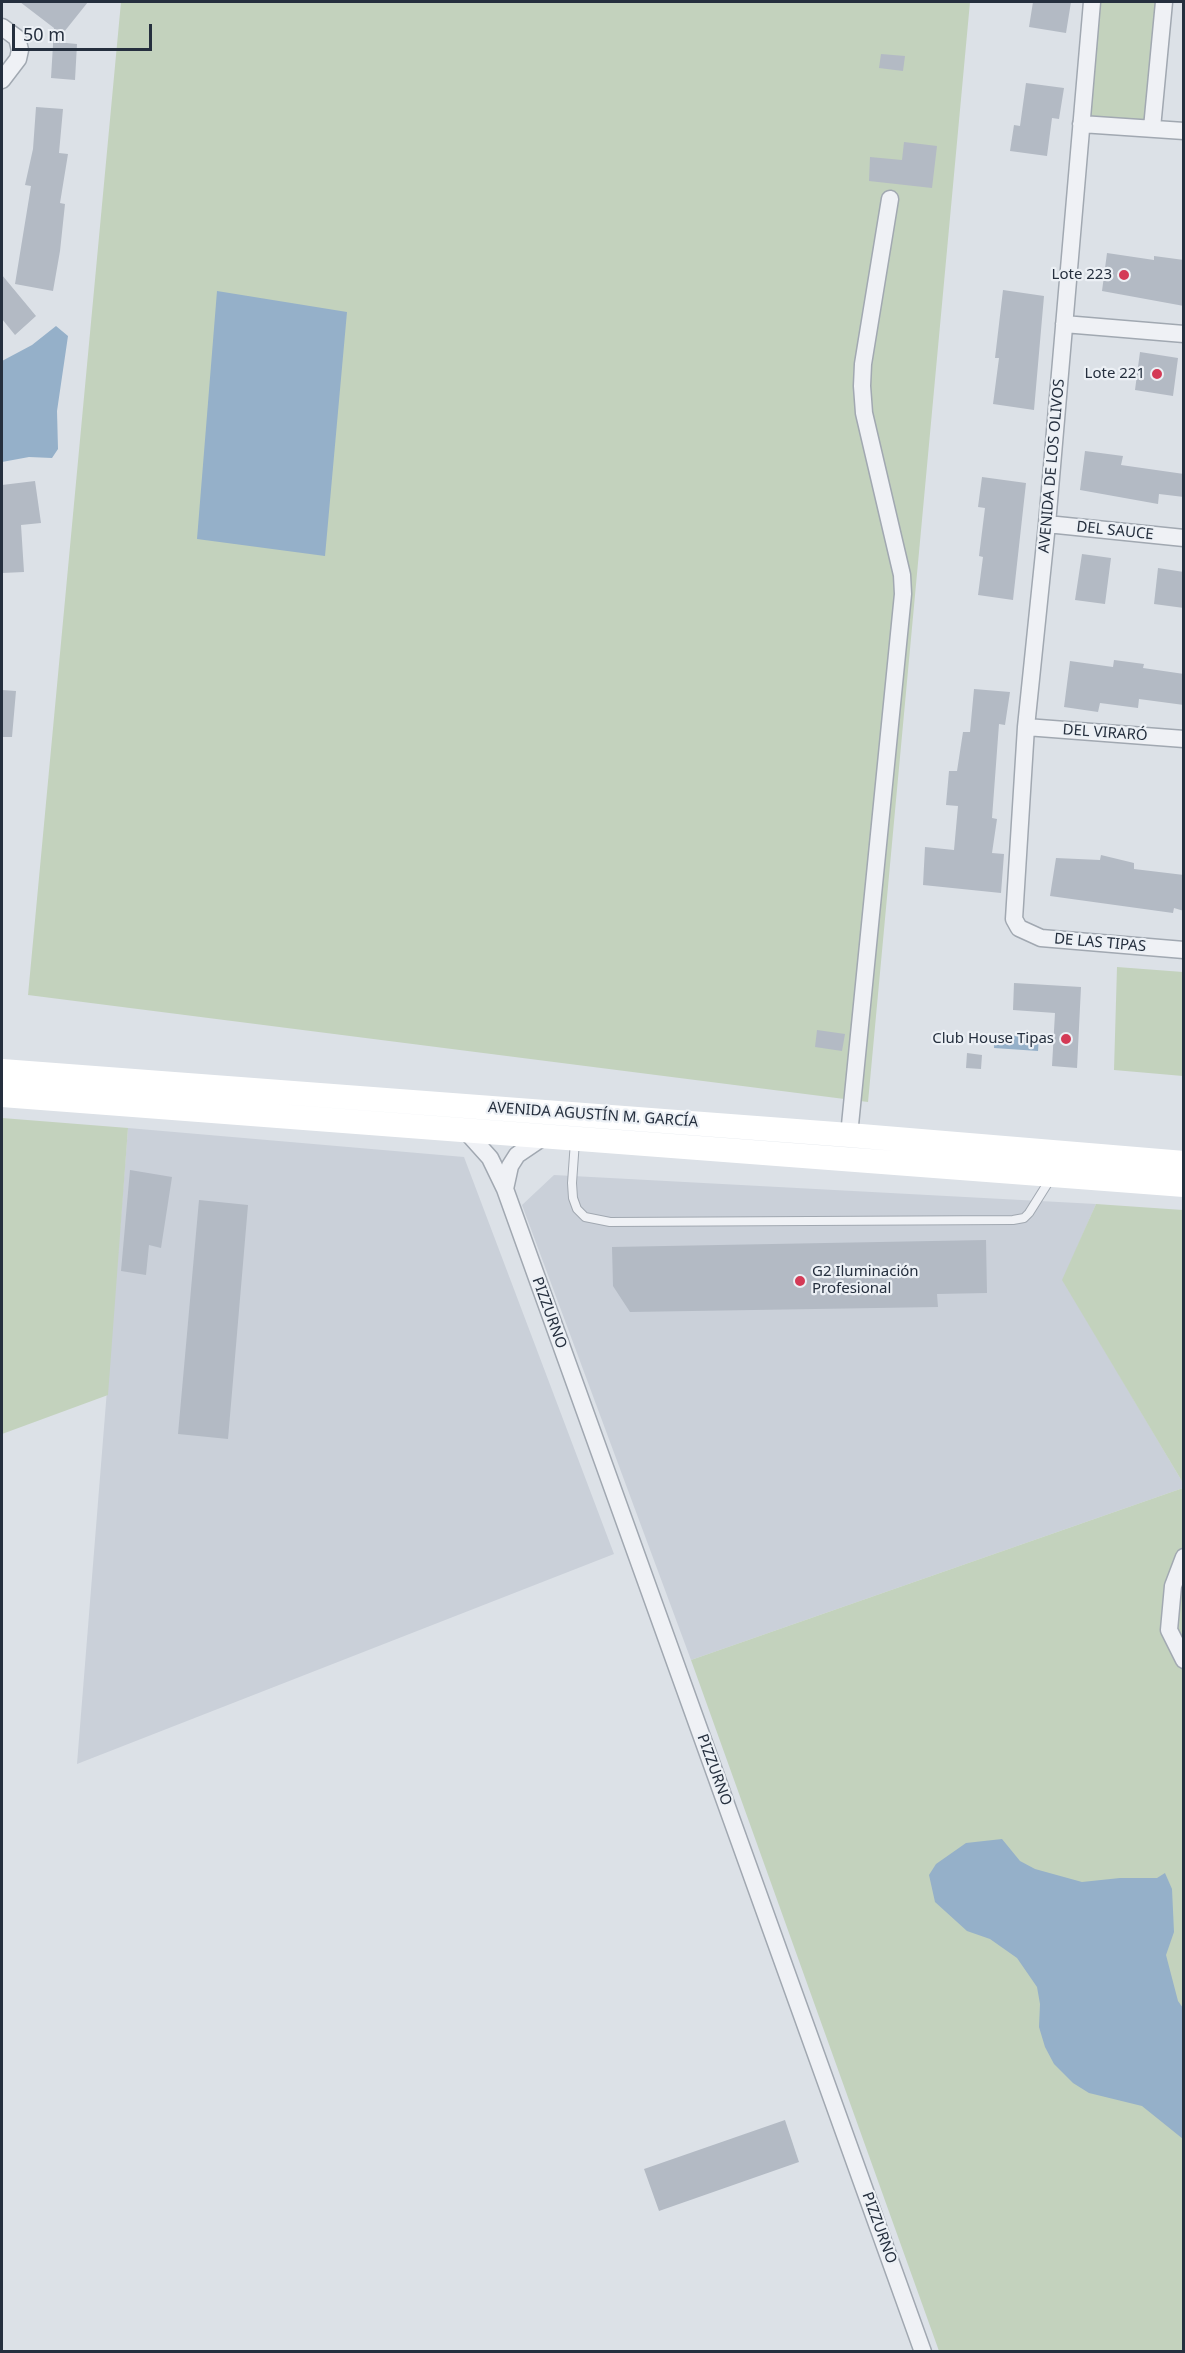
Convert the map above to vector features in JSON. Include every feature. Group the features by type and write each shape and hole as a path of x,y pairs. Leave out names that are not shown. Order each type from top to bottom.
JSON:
{"main road":[{"name":"AVENIDA AGUSTÍN M. GARCÍA","path":"2,1071 849,1135 1184,1163"},
{"name":"AVENIDA AGUSTÍN M. GARCÍA","path":"2,1095 1184,1185"}],"street":[{"name":"AVENIDA DE LOS OLIVOS","path":"1019,928 1014,919 1013,907 1026,727 1047,524 1092,2"},
{"path":"1152,128 1164,2"},
{"path":"2,27 17,38 20,50 18,59 2,80"},
{"path":"1081,124 1184,131"},
{"path":"849,1135 903,594 902,575 864,413 862,386 863,364 890,199"},
{"path":"1064,324 1184,334"},
{"name":"DEL SAUCE","path":"1047,524 1184,538"},
{"name":"DEL VIRARÓ","path":"1026,727 1184,739"},
{"name":"DE LAS TIPAS","path":"1019,928 1041,938 1184,950"},
{"name":"PIZZURNO","path":"464,1129 490,1158 505,1190 923,2352"},
{"path":"505,1190 510,1166 517,1155 546,1135"},
{"path":"1184,1557 1173,1586 1169,1630 1184,1660"}],"lane":[{"path":"575,1137 572,1184 577,1209 585,1217 610,1222 1013,1220 1024,1218 1029,1213 1053,1175"}],"shaded area":[{"path":"128,1128 464,1157 614,1554 77,1764"},
{"path":"554,1175 1096,1204 1063,1280 1183,1483 1183,1488 691,1660 522,1205"}],"green space":[{"path":"121,2 970,2 868,1102 28,995"},
{"path":"1092,2 1164,2 1152,128 1081,124"},
{"path":"1117,967 1183,972 1183,1076 1114,1070"},
{"path":"2,1118 128,1128 108,1395 2,1434"},
{"path":"1096,1204 1183,1210 1183,1483 1062,1280"},
{"path":"1183,1488 1183,2351 939,2351 691,1660"}],"water":[{"path":"217,291 347,312 325,556 197,539"},
{"path":"56,326 68,336 57,411 58,449 52,458 29,457 2,462 2,361 32,345"},
{"path":"995,1034 1039,1038 1038,1051 994,1048"},
{"path":"1002,1839 1020,1861 1035,1869 1082,1882 1120,1878 1157,1878 1165,1873 1172,1889 1174,1932 1166,1955 1178,2001 1183,2008 1183,2139 1142,2106 1089,2093 1073,2083 1054,2064 1045,2047 1039,2027 1040,2004 1037,1987 1017,1958 990,1939 967,1931 935,1902 929,1875 936,1864 966,1843"}],"building":[{"path":"20,2 88,2 56,42 77,44 75,80 51,78 54,28"},
{"path":"1033,2 1071,2 1066,33 1029,27"},
{"path":"881,54 905,56 903,71 879,68"},
{"path":"1026,83 1064,88 1059,119 1052,118 1047,156 1010,151 1014,125 1020,126"},
{"path":"36,107 63,109 59,153 68,154 60,203 65,204 53,291 15,284 31,186 25,185 33,149"},
{"path":"904,142 937,146 932,188 869,181 870,157 902,160"},
{"path":"1107,253 1154,260 1154,256 1184,260 1184,306 1102,291"},
{"path":"2,275 36,316 15,335 2,319"},
{"path":"1003,290 1044,296 1034,410 993,404 999,358 995,358"},
{"name":"Lote 221","path":"1140,352 1178,358 1173,396 1135,390"},
{"path":"1085,451 1123,456 1121,465 1184,474 1184,497 1159,494 1158,504 1080,490"},
{"path":"982,477 1026,483 1013,600 978,595 983,557 979,556 985,508 978,507"},
{"path":"35,481 41,523 21,525 24,572 2,573 2,485"},
{"path":"1082,554 1111,558 1105,604 1075,600"},
{"path":"1158,568 1184,572 1184,608 1154,604"},
{"path":"1114,660 1144,664 1143,668 1184,674 1184,705 1139,699 1138,708 1100,703 1098,712 1064,707 1070,661 1113,667"},
{"path":"974,689 1010,692 1005,725 999,724 992,818 997,819 992,853 1004,854 1001,893 923,885 925,847 954,850 958,806 946,805 949,771 957,771 963,732 970,732"},
{"path":"2,690 16,691 12,737 2,737"},
{"path":"1101,855 1134,863 1134,869 1184,875 1184,911 1174,908 1173,913 1050,896 1056,858 1100,860"},
{"name":"Club House Tipas","path":"1014,983 1081,987 1077,1068 1052,1066 1055,1013 1013,1010"},
{"path":"817,1030 845,1034 842,1051 815,1047"},
{"path":"967,1053 982,1055 981,1069 966,1068"},
{"path":"130,1170 172,1177 161,1248 149,1245 146,1275 121,1271"},
{"path":"199,1200 248,1205 228,1439 178,1434"},
{"name":"G2 Iluminación Profesional","path":"986,1240 987,1293 937,1294 938,1307 630,1312 613,1286 612,1247"},
{"path":"785,2120 799,2162 659,2211 644,2169"}],"place":[{"name":"Lote 223","path":"1124,275"},
{"name":"Lote 221","path":"1157,374"},
{"name":"Club House Tipas","path":"1066,1039"},
{"name":"G2 Iluminación Profesional","path":"800,1281"}]}
